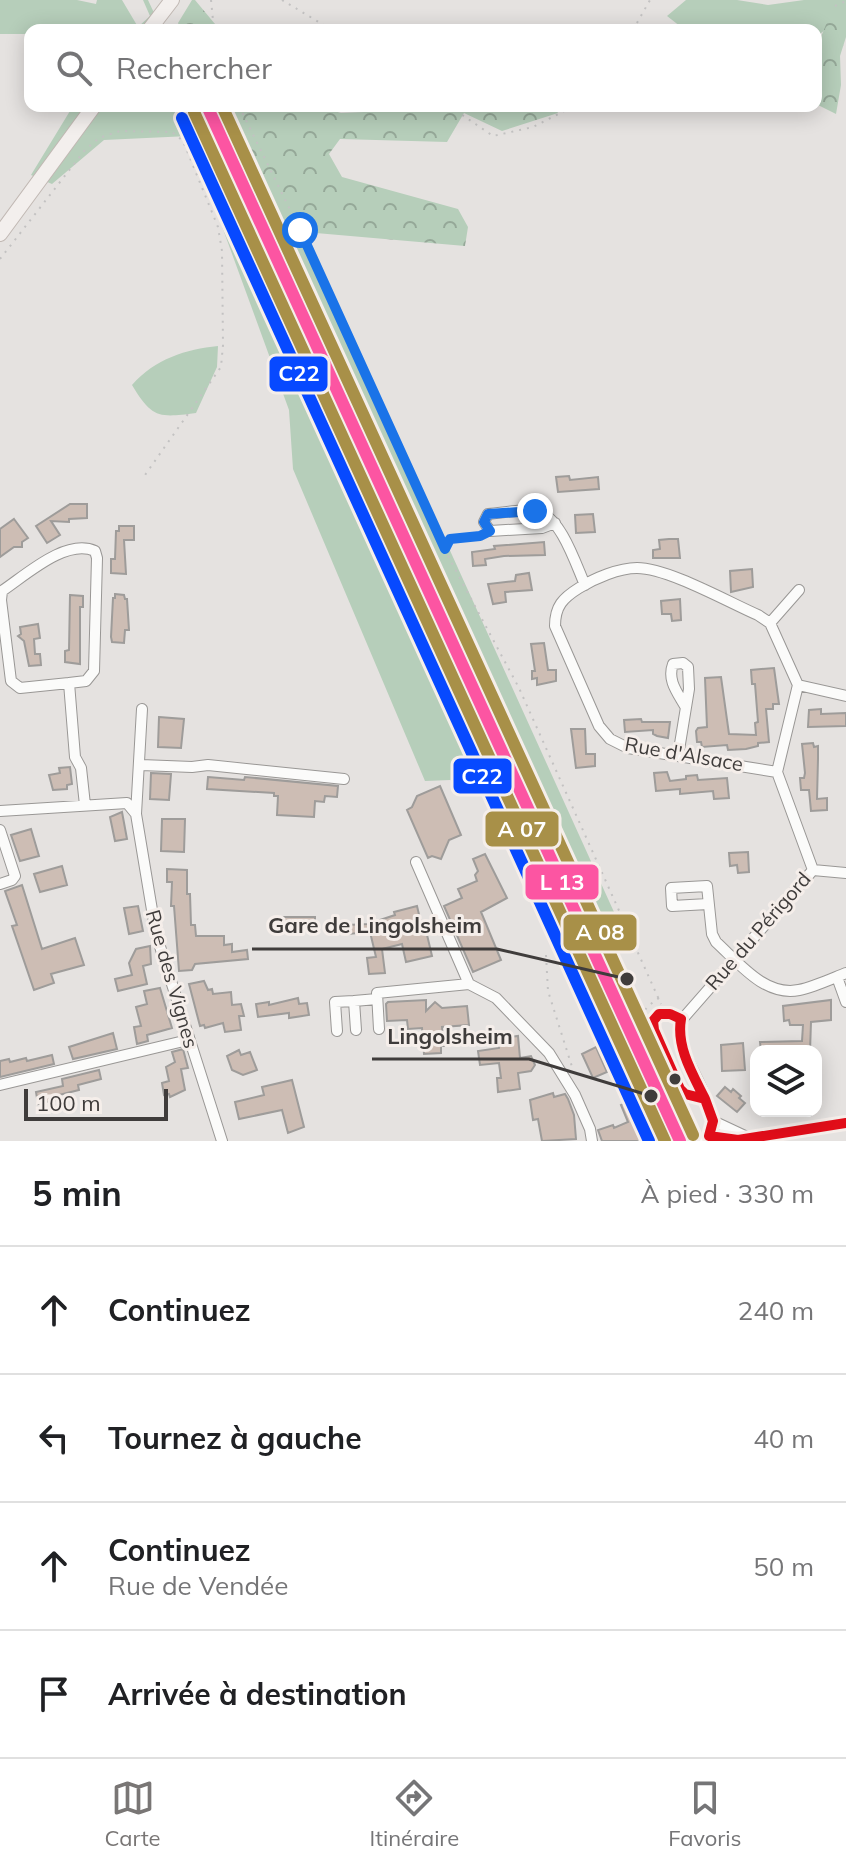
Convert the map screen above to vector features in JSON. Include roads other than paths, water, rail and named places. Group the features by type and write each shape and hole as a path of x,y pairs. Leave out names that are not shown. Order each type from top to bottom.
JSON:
{"main road":[{"path":"154,24 172,0"},
{"path":"0,234 90,112"}],"street":[{"path":"555,523 542,528 490,531 484,522 488,514 535,511 546,514 555,523 585,585"},
{"path":"88,548 95,551 97,558 94,671 86,681 69,683 20,688 11,681 2,591 66,549 88,548"},
{"name":"Rue d'Alsace","path":"770,623 659,571 638,568 622,570 585,585 564,598 555,612 555,626 599,726 610,739 628,748 777,772"},
{"path":"777,772 798,685 770,623 799,590"},
{"path":"69,683 75,757 81,768 85,805"},
{"path":"798,685 846,696"},
{"path":"678,756 685,706"},
{"name":"Rue des Vignes","path":"142,709 136,814 156,934 222,1141"},
{"path":"141,765 208,765 344,779"},
{"name":"Rue du Périgord","path":"681,1019 813,870 777,772"},
{"path":"0,811 127,803 136,814"},
{"path":"0,830 15,876 0,884"},
{"path":"416,862 469,984"},
{"path":"813,870 846,873"},
{"path":"708,904 712,934 766,986 781,992 799,990 841,975 846,1002"},
{"path":"379,1029 377,993 469,984 496,998 549,1053 572,1088 592,1141"},
{"path":"337,1031 335,1002 377,999"},
{"path":"354,1001 356,1030"},
{"path":"705,1099 685,1094 680,1089 654,1030 653,1021 659,1014 670,1014 681,1019 678,1028 680,1040 705,1099 713,1121 707,1138 738,1140 846,1123"},
{"path":"0,1085 188,1040"},
{"path":"713,1121 751,1137"}],"place":[{"name":"Gare de Lingolsheim","path":"627,979"},
{"name":"Lingolsheim","path":"651,1096"}]}
